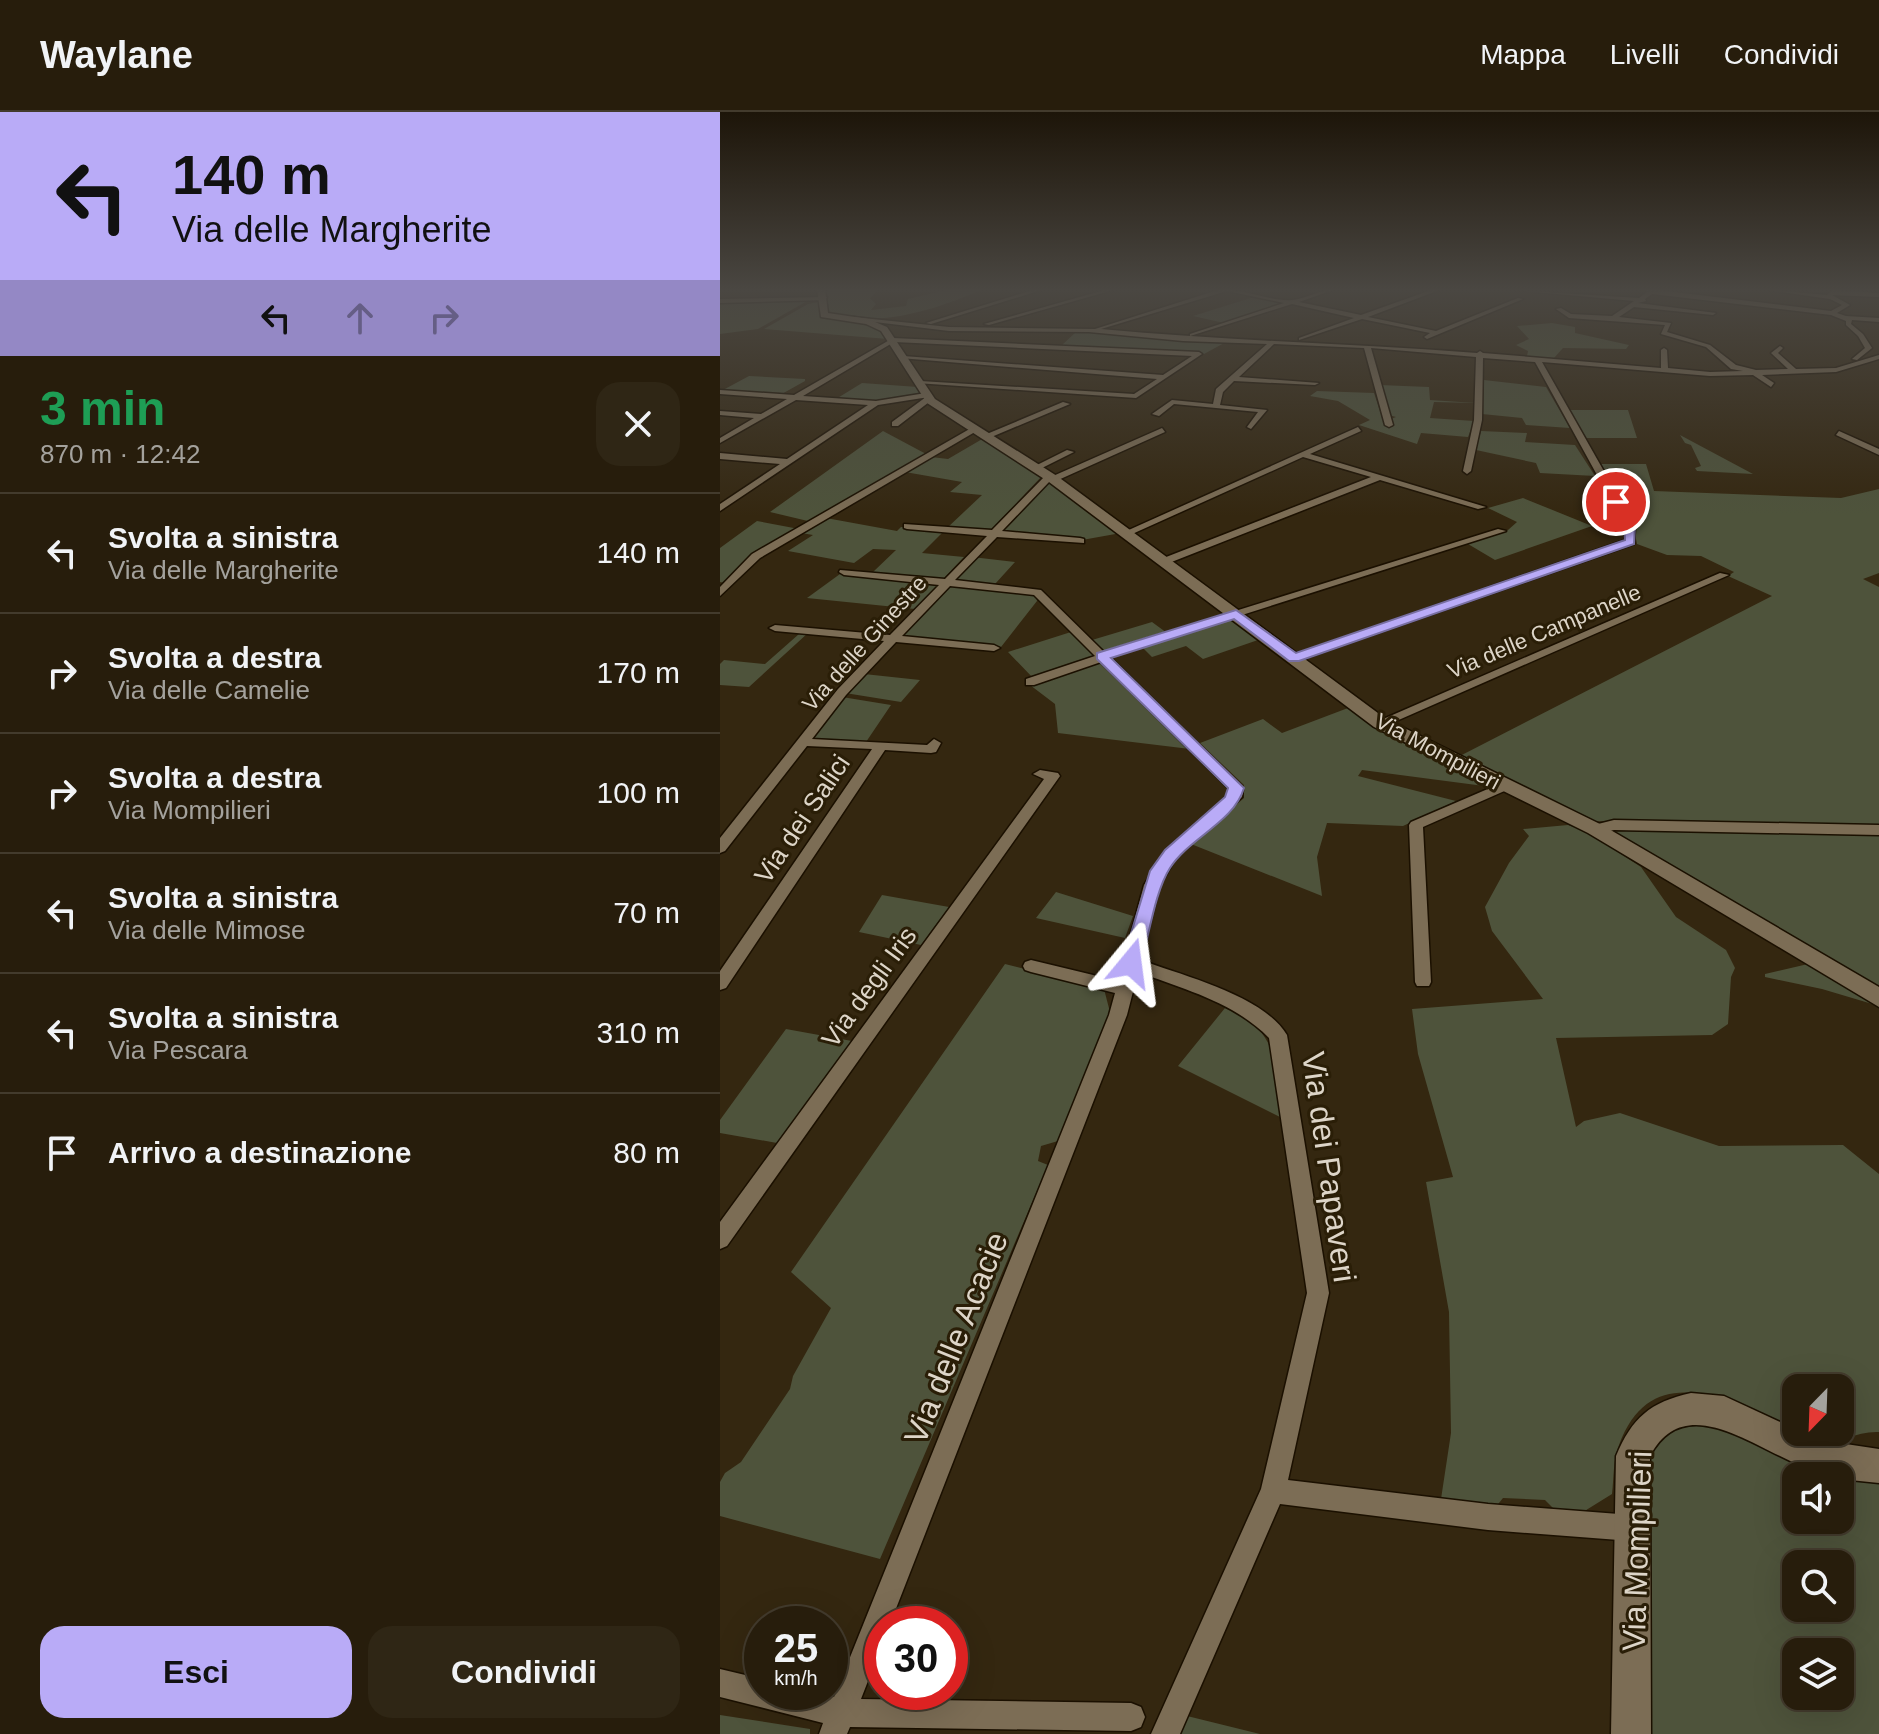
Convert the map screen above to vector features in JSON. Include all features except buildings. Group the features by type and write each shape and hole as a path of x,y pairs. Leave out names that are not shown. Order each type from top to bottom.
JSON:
{"street":[{"path":"720,441 793,398 838,365"},
{"name":"Via Mompilieri","path":"907,365 925,392 1114,523 1380,723 1595,829 1879,998"},
{"path":"991,365 1163,377"},
{"path":"1034,368 1038,365"},
{"path":"720,392 876,403 925,392 1136,396 1182,365"},
{"path":"1216,407 1219,391 1248,365"},
{"path":"1372,365 1389,425"},
{"path":"1467,471 1478,420 1480,365"},
{"path":"1294,658 1630,542 1630,526 1540,365"},
{"path":"1602,365 1665,371 1754,372 1836,370 1849,365"},
{"path":"1665,365 1665,371"},
{"path":"1731,365 1754,372 1771,385"},
{"path":"1787,365 1794,371"},
{"path":"1233,379 1315,383"},
{"path":"895,424 925,392"},
{"path":"1156,414 1172,402 1263,410 1251,427"},
{"path":"720,508 876,403"},
{"path":"720,593 756,556 981,433 1066,404"},
{"path":"720,413 761,416"},
{"path":"1127,533 1358,429"},
{"name":"Via delle Ginestre","path":"720,848 842,692 991,533 1051,478 1162,430"},
{"path":"1839,433 1879,452"},
{"path":"1035,468 1070,452"},
{"path":"1302,454 1481,507"},
{"path":"720,456 789,462"},
{"path":"1159,557 1184,554 1379,477"},
{"path":"1114,523 1145,525"},
{"path":"907,526 1080,541"},
{"path":"1030,682 1501,531"},
{"path":"844,572 1037,592 1103,657"},
{"name":"Via delle Campanelle","path":"1380,723 1724,575"},
{"path":"775,628 994,648"},
{"name":"Via delle Acacie","path":"837,1723 1118,1015 1159,871 1171,853 1233,799 1236,788 1103,657"},
{"name":"Via dei Salici","path":"803,742 881,746"},
{"path":"881,746 931,749 934,743"},
{"name":"Via dei Salici","path":"720,984 881,746"},
{"name":"Via degli Iris","path":"720,1239 1053,776 1040,774"},
{"path":"1423,982 1416,825 1504,786"},
{"path":"1595,829 1614,825 1879,830"},
{"name":"Via dei Papaveri","path":"1131,963 1267,1021 1278,1035 1318,1293 1273,1491 1165,1734"},
{"path":"1031,966 1125,989"},
{"name":"Via Mompilieri","path":"1631,1734 1633,1456 1642,1432 1665,1416 1687,1408 1710,1407 1827,1461 1879,1466"},
{"path":"1273,1491 1488,1517 1632,1528"},
{"path":"720,1683 837,1723 1131,1717"}],"green space":[{"path":"749,376 805,381 780,395 723,390"},
{"path":"1484,380 1546,387 1570,428 1526,425 1522,418 1482,414"},
{"path":"862,383 918,387 922,393 875,401 836,399"},
{"path":"1380,385 1429,387 1430,400 1476,403 1434,402 1430,418 1474,421 1468,437 1421,433 1417,444 1359,425 1370,420 1338,401 1310,396 1317,391 1374,393 1385,426 1393,427 1391,419 1396,417 1389,415"},
{"path":"1568,410 1628,410 1637,438 1583,438"},
{"path":"883,431 928,455 812,522 770,512"},
{"path":"1481,431 1527,433 1525,442 1575,445 1595,476 1540,473 1536,463 1476,450"},
{"path":"1680,435 1753,474 1697,471 1695,468 1701,466 1691,445 1685,443"},
{"path":"984,438 1041,477 991,530 947,528 982,495 950,492 962,482 905,472 931,457 948,459"},
{"path":"1599,464 1646,464 1654,491 1841,498 1879,489 1879,573 1863,579 1879,587 1879,825 1584,821 1454,759 1772,596 1728,576 1734,572 1701,556 1667,555 1637,544 1633,524"},
{"path":"1050,481 1121,533 1082,540 996,532"},
{"path":"1523,498 1592,526 1495,560 1468,544 1508,530 1517,522 1488,508"},
{"path":"826,518 897,531 901,527 944,531 922,553 964,557 943,579 873,572 896,550 873,549 854,563 788,551 813,535 801,533"},
{"path":"757,521 799,529 746,560 725,583 720,582 720,548"},
{"path":"972,557 1015,562 995,584 951,580"},
{"path":"840,574 940,583 915,609 807,598"},
{"path":"948,584 1036,595 1037,601 1001,647 897,637"},
{"path":"1232,618 1258,640 1203,659 1186,646 1152,657 1141,646"},
{"path":"1152,622 1167,633 1104,653 1092,640"},
{"path":"1071,632 1098,657 1034,679 1008,652"},
{"path":"808,633 749,687 720,685 720,664 724,660 765,664 799,634"},
{"path":"1098,662 1190,749 1058,733 1055,704 1030,685"},
{"path":"864,674 920,680 901,702 845,693"},
{"path":"842,697 891,705 866,742 809,740"},
{"path":"1348,708 1403,743 1482,781 1484,786 1362,770 1358,776 1456,801 1403,826 1327,823 1317,857 1322,896 1191,844 1244,798 1244,785 1200,743 1263,719 1282,733"},
{"path":"1568,825 1587,832 1641,867 1676,917 1726,950 1735,968 1731,977 1728,1024 1712,1035 1556,1038 1576,1127 1584,1121 1620,1113 1719,1146 1843,1145 1879,1174 1879,1432 1854,1436 1854,1374 1782,1374 1782,1427 1737,1405 1709,1396 1682,1392 1657,1398 1636,1415 1619,1445 1612,1494 1583,1512 1554,1509 1545,1500 1503,1498 1495,1508 1441,1499 1451,1433 1449,1312 1426,1182 1453,1177 1418,1054 1412,1009 1543,999 1492,931 1485,907 1509,863 1529,836 1523,829"},
{"path":"1617,828 1879,834 1879,993 1609,831"},
{"path":"1056,892 1133,916 1125,938 1036,918"},
{"path":"882,895 949,907 921,945 859,932"},
{"path":"1005,964 1104,989 1111,1016 1058,1141 1041,1146 1038,1161 1048,1165 880,1559 720,1516 720,1482 725,1473 741,1462 790,1389 793,1376 831,1308 791,1272"},
{"path":"1808,964 1879,1006 1822,989 1765,977 1765,974"},
{"path":"1225,1008 1244,1018 1266,1039 1275,1065 1282,1118 1178,1066"},
{"path":"786,1029 852,1041 777,1143 720,1133 720,1120"},
{"path":"1700,1417 1830,1462 1782,1462 1782,1534 1854,1534 1854,1470 1879,1479 1879,1734 1640,1734 1645,1464 1667,1429"},
{"path":"1179,1714 1260,1734 1171,1734"},
{"path":"720,1715 810,1729 810,1734 720,1734"}],"route":[{"path":"1131,963 1152,885 1159,871 1171,853 1237,794 1236,788 1102,656 1236,614 1294,658 1630,542 1633,538 1630,526 1616,502"}]}
